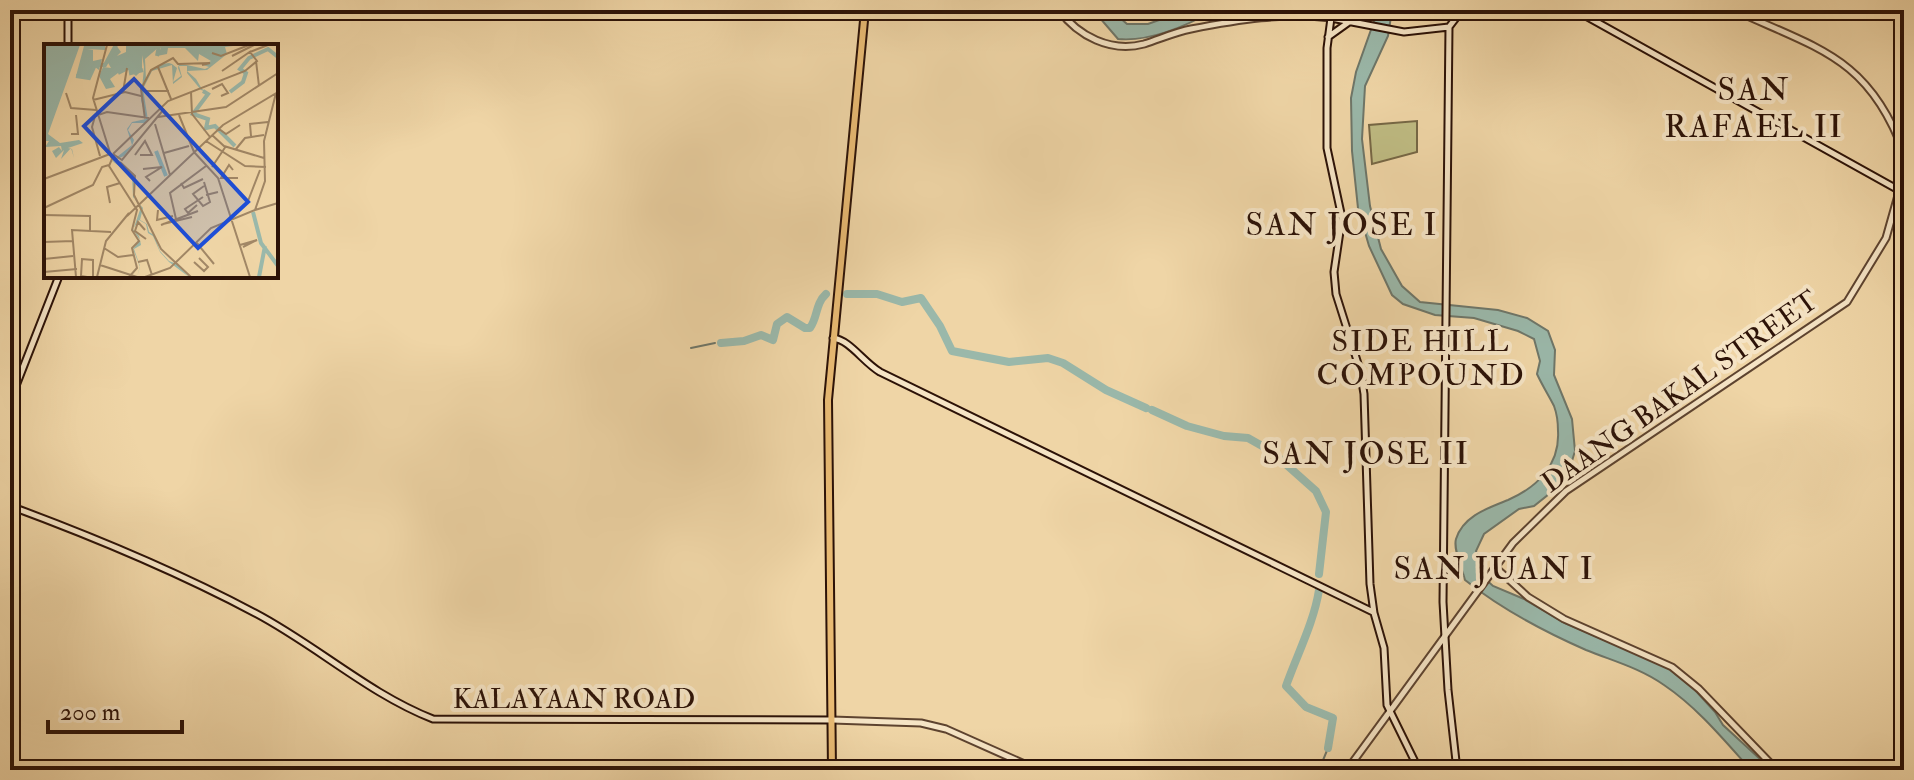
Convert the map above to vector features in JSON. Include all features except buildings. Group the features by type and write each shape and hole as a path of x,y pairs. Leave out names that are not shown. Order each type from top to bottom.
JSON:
{"main road":[{"path":"68,10 68,44"},
{"path":"832,770 828,400 865,10"},
{"path":"1059,10 1072,27 1089,39 1131,45 1141,45 1192,29 1280,15 1331,18 1415,32 1449,27"},
{"path":"1457,770 1444,637 1444,320 1449,27 1462,10"},
{"path":"1575,10 1902,191"},
{"path":"1734,10 1825,50 1842,62 1884,106 1904,153"},
{"path":"1331,18 1327,148 1342,218 1334,272 1336,294 1360,370 1365,404 1370,573 1374,613 1384,648 1386,698 1419,770"},
{"path":"1328,38 1351,21"},
{"name":"DAANG BAKAL STREET","path":"1347,770 1476,592 1534,520 1566,491 1847,302 1886,238 1902,191 1904,174"},
{"path":"10,401 58,278"},
{"path":"833,338 845,341 862,360 880,372 1374,613"},
{"name":"KALAYAAN ROAD","path":"10,506 124,549 256,613 392,698 433,719 921,723 946,729 1038,770"},
{"path":"1495,567 1528,597 1564,619 1672,667 1699,689 1777,770"}],"shaded area":[{"path":"1093,10 1111,10 1127,24 1148,24 1187,10 1215,10 1168,31 1142,38 1118,39"},
{"path":"1378,10 1392,10 1388,36 1365,86 1362,139 1370,206 1381,249 1402,286 1420,302 1498,310 1527,318 1548,331 1555,350 1554,375 1572,419 1575,451 1569,471 1559,486 1534,506 1519,509 1484,534 1476,551 1482,576 1493,586 1524,599 1565,623 1667,667 1695,690 1723,725 1772,770 1751,770 1699,714 1655,679 1539,627 1465,580 1456,548 1459,531 1477,514 1519,495 1545,473 1558,443 1557,418 1537,374 1540,361 1534,339 1474,318 1435,315 1403,304 1392,295 1369,246 1358,208 1351,98 1356,72"},
{"path":"1417,121 1417,152 1372,164 1369,125"}],"waterway":[{"path":"721,343 744,341 761,335 773,340 777,324 787,317 810,328 826,294"},
{"path":"847,294 877,294 902,302 921,298 952,351 1009,362 1048,358 1146,408"},
{"path":"691,348 715,343"},
{"path":"1152,410 1187,426 1224,436 1248,438 1271,451 1316,491 1326,512 1319,574"},
{"path":"1319,590 1286,686 1306,707 1333,718 1328,748"},
{"path":"1319,770 1328,748"},
{"path":"10,763 19,770"},
{"path":"46,770 54,765 60,770"}],"district":[{"name":"SAN RAFAEL II","path":"1754,108"},
{"name":"SAN JOSE I","path":"1342,225"},
{"name":"SIDE HILL COMPOUND","path":"1421,358"},
{"name":"SAN JOSE II","path":"1366,454"},
{"name":"SAN JUAN I","path":"1494,569"}]}
